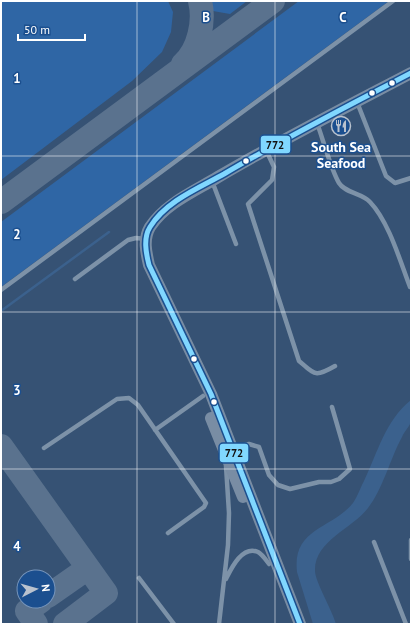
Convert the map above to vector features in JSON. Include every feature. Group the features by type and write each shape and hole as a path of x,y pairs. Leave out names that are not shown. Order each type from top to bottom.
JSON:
{"street":[{"path":"292,624 229,452 211,394 195,363 150,265 146,250 146,239 150,228 170,206 266,150 411,73"},
{"path":"195,363 203,396 229,452 300,624"}],"lane":[{"path":"1,290 393,1"},
{"path":"357,102 386,176 395,183 411,178"},
{"path":"317,123 338,182 348,190 364,196 376,209 399,258 410,287"},
{"path":"266,150 274,167 272,180 248,204 299,361 314,373 324,372 335,366"},
{"path":"212,181 236,244"},
{"path":"75,279 128,240 136,238 146,239"},
{"path":"155,430 203,396"},
{"path":"44,448 117,399 122,397 129,398 138,405 206,503 204,507 168,533"},
{"path":"219,624 225,582 229,513 229,452 249,444 259,447 269,475 278,485 290,489 319,482 332,482 339,480 350,469 332,407"},
{"path":"411,540 411,559"},
{"path":"374,542 406,624"},
{"path":"225,582 234,564 242,555 254,551 260,552 269,564"},
{"path":"139,578 174,624"}],"shaded area":[{"path":"1,1 168,1 173,12 171,32 162,52 132,81 1,180"},
{"path":"211,1 247,1 230,14 213,11"},
{"path":"299,1 389,1 1,287 1,222"},
{"path":"411,400 411,421 403,435 378,492 361,516 327,543 316,561 316,576 336,624 313,624 297,572 297,557 301,546 315,531 335,519 353,503 388,427 402,408"}],"waterway":[{"path":"1,311 109,232"}],"taxiway":[{"path":"183,64 189,58 197,43 202,17 200,1"},
{"path":"1,202 273,1"},
{"path":"1,446 106,593 65,624"},
{"path":"56,590 88,568"},
{"path":"30,609 27,611 36,624"}],"transit line":[{"name":"772","path":"300,624 211,394 149,265 146,251 146,236 150,227 157,218 174,202 293,135 411,73"}],"place":[{"name":"South Sea Seafood","path":"341,126"}]}
